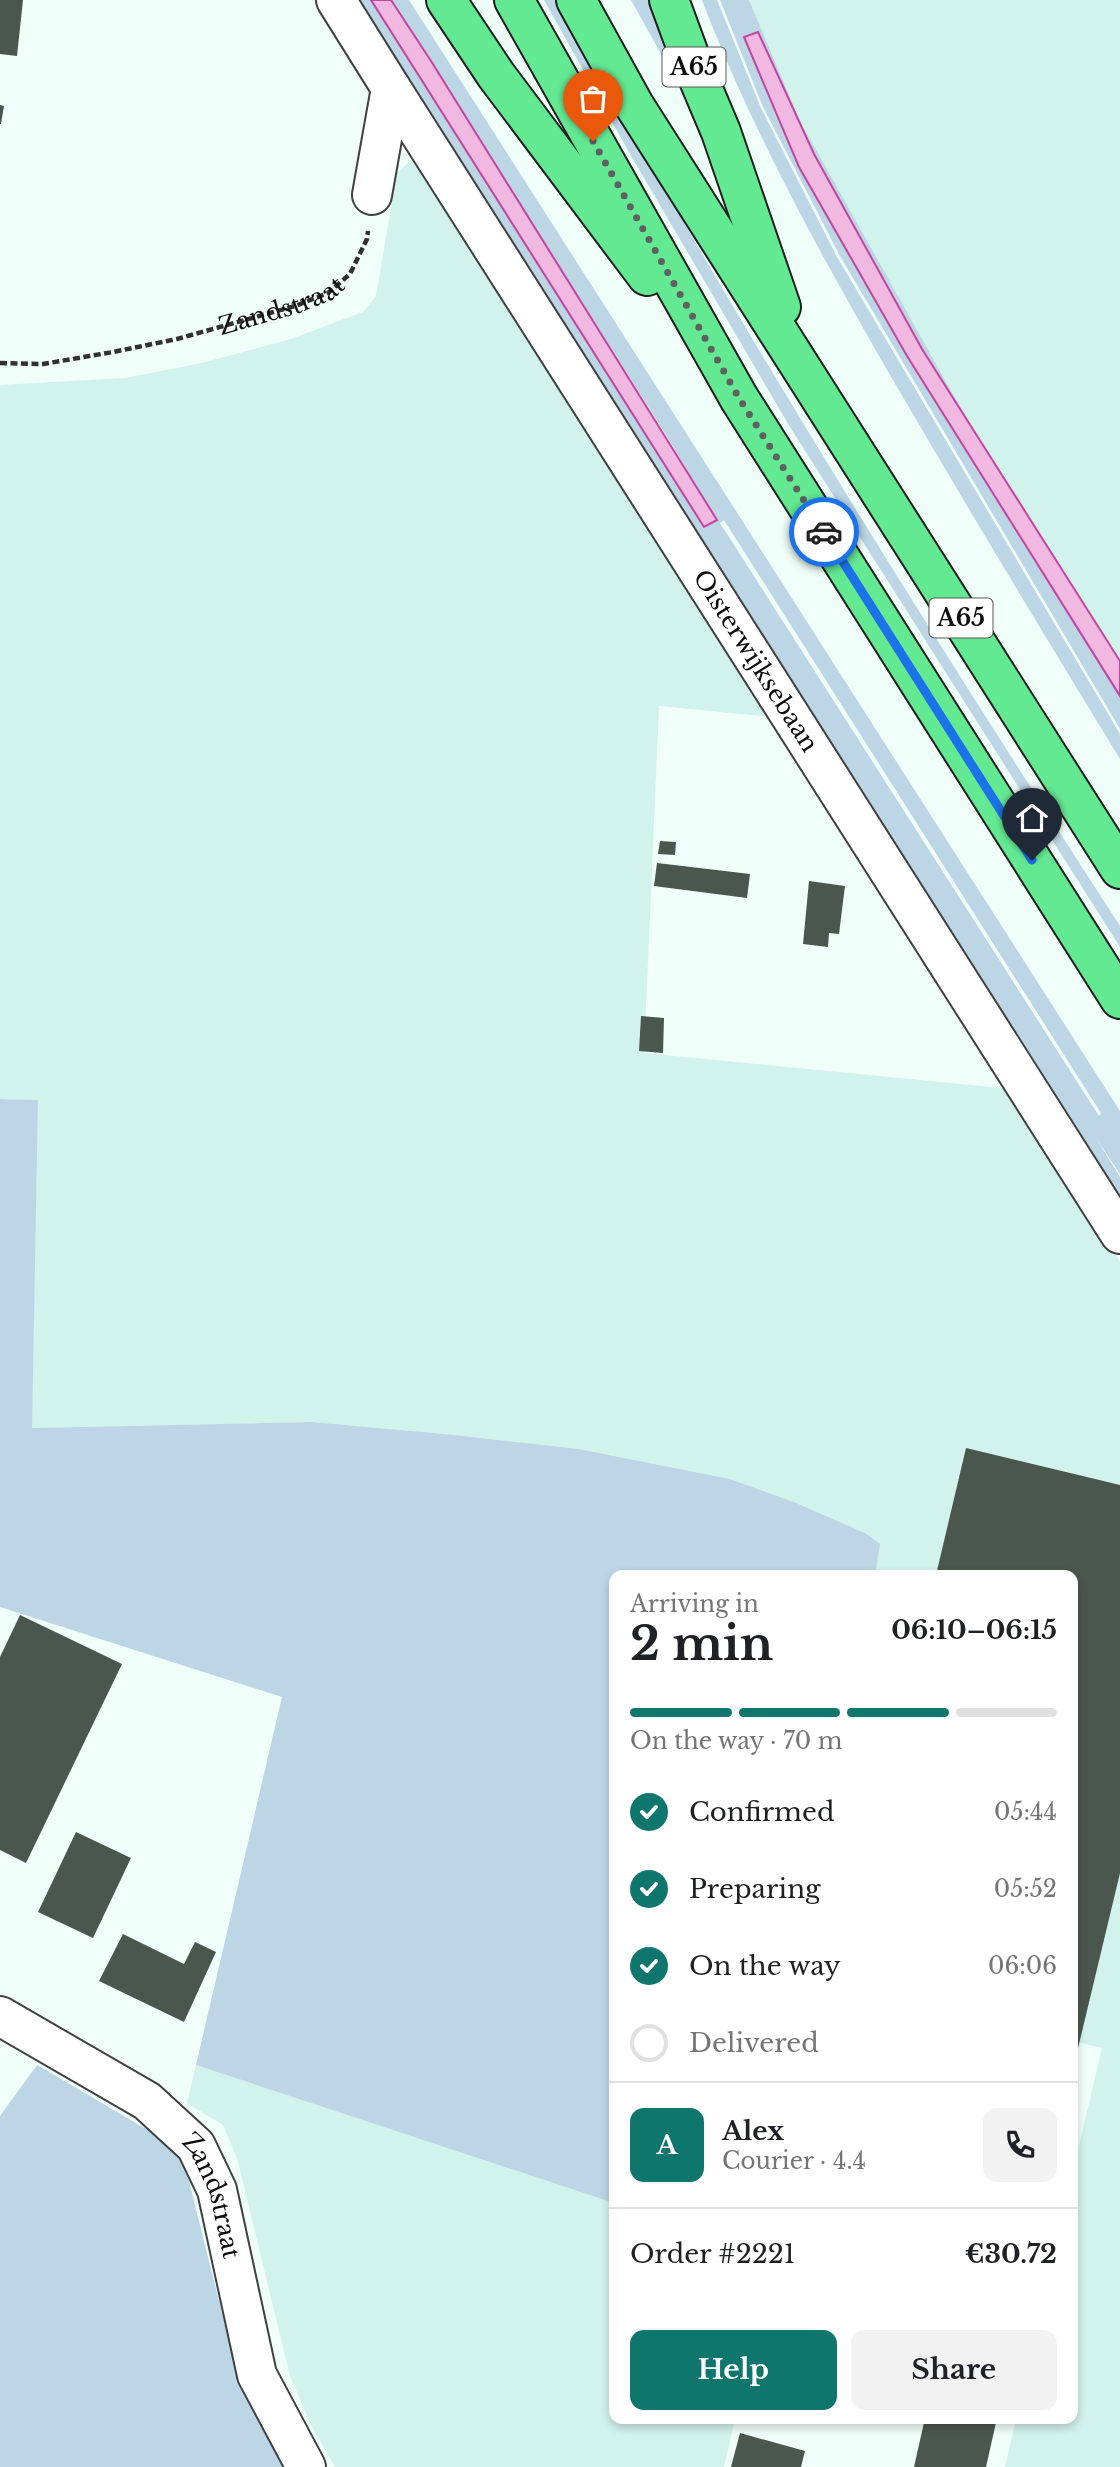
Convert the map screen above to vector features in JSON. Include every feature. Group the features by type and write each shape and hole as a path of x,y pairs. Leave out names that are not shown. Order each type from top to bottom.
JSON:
{"highway":[{"name":"A65","path":"446,0 496,75 739,398"},
{"name":"A65","path":"514,0 739,398 1120,999"},
{"name":"A65","path":"576,0 634,105 1120,870"},
{"name":"A65","path":"669,0 721,132 801,366"}],"street":[{"path":"336,0 391,88 372,195"},
{"name":"Oisterwijksebaan","path":"391,88 1120,1234"},
{"name":"Zandstraat","path":"0,2016 147,2101 196,2146 217,2190 257,2375 306,2467"}],"path":[{"name":"Zandstraat","path":"0,363 43,364 177,339 295,306 328,293 350,274 367,239 372,195"}],"shaded area":[{"path":"350,0 371,0 704,527 717,520 391,0 409,0 1120,1111 1120,1174 1096,1138 1120,1177 1120,1211","holes":["724,520 1101,1113 1099,1116 720,523"]},
{"path":"371,0 391,0 717,520 704,527"},
{"path":"544,0 559,0 692,236 830,468 1120,926 1120,947 790,427 630,154"},
{"path":"631,0 653,0 690,106"},
{"path":"702,0 717,0 761,108 837,257 1120,734 1120,759 1035,620 843,292 767,149"},
{"path":"720,0 749,0 800,121 969,423 922,349 814,154 757,32 745,38 799,167 907,356 1120,696 1120,729 840,256 763,107"},
{"path":"749,0 1120,0 1120,661 969,423 880,266 800,121"},
{"path":"758,32 814,154 922,349 1120,661 1120,696 907,356 799,167 744,37"},
{"path":"422,150 781,718 659,706 644,1053 1012,1089 1120,1262 1120,2467 1005,2467 1015,2424 1078,2424 1078,2150 1102,2048 1078,2042 1078,1570 876,1570 879,1544 865,1533 794,1502 730,1479 579,1449 312,1422 31,1428 38,1100 0,1099 0,385 125,378 202,363 291,339 363,312 376,296 397,173"},
{"path":"0,1099 38,1100 32,1428 312,1422 579,1449 730,1479 794,1502 865,1533 880,1544 876,1570 609,1570 609,2201 196,2065 282,1697 0,1607"},
{"path":"37,2065 175,2146 185,2165 235,2365 287,2467 0,2467 0,2116"},
{"path":"196,2065 609,2201 609,2424 734,2424 724,2467 335,2467 311,2425 290,2376 237,2158 223,2125 187,2103"}],"building":[{"path":"0,0 23,0 17,56 0,54"},
{"path":"0,105 4,106 1,124 0,124"},
{"path":"660,841 676,842 675,855 658,854"},
{"path":"657,863 750,874 747,898 654,886"},
{"path":"809,881 845,886 839,934 829,933 828,947 803,944"},
{"path":"641,1016 664,1018 663,1053 639,1051"},
{"path":"966,1448 1120,1485 1120,1873 1078,2048 1078,1570 937,1570"},
{"path":"20,1615 122,1664 26,1863 0,1850 0,1657"},
{"path":"76,1832 131,1858 93,1938 38,1912"},
{"path":"123,1934 184,1964 195,1942 216,1952 184,2022 99,1981"},
{"path":"924,2424 996,2424 986,2467 914,2467"},
{"path":"740,2433 805,2451 801,2467 731,2467"}],"way so far":[{"path":"593,141 739,398 824,532"}],"route":[{"path":"824,532 1032,860"}]}
